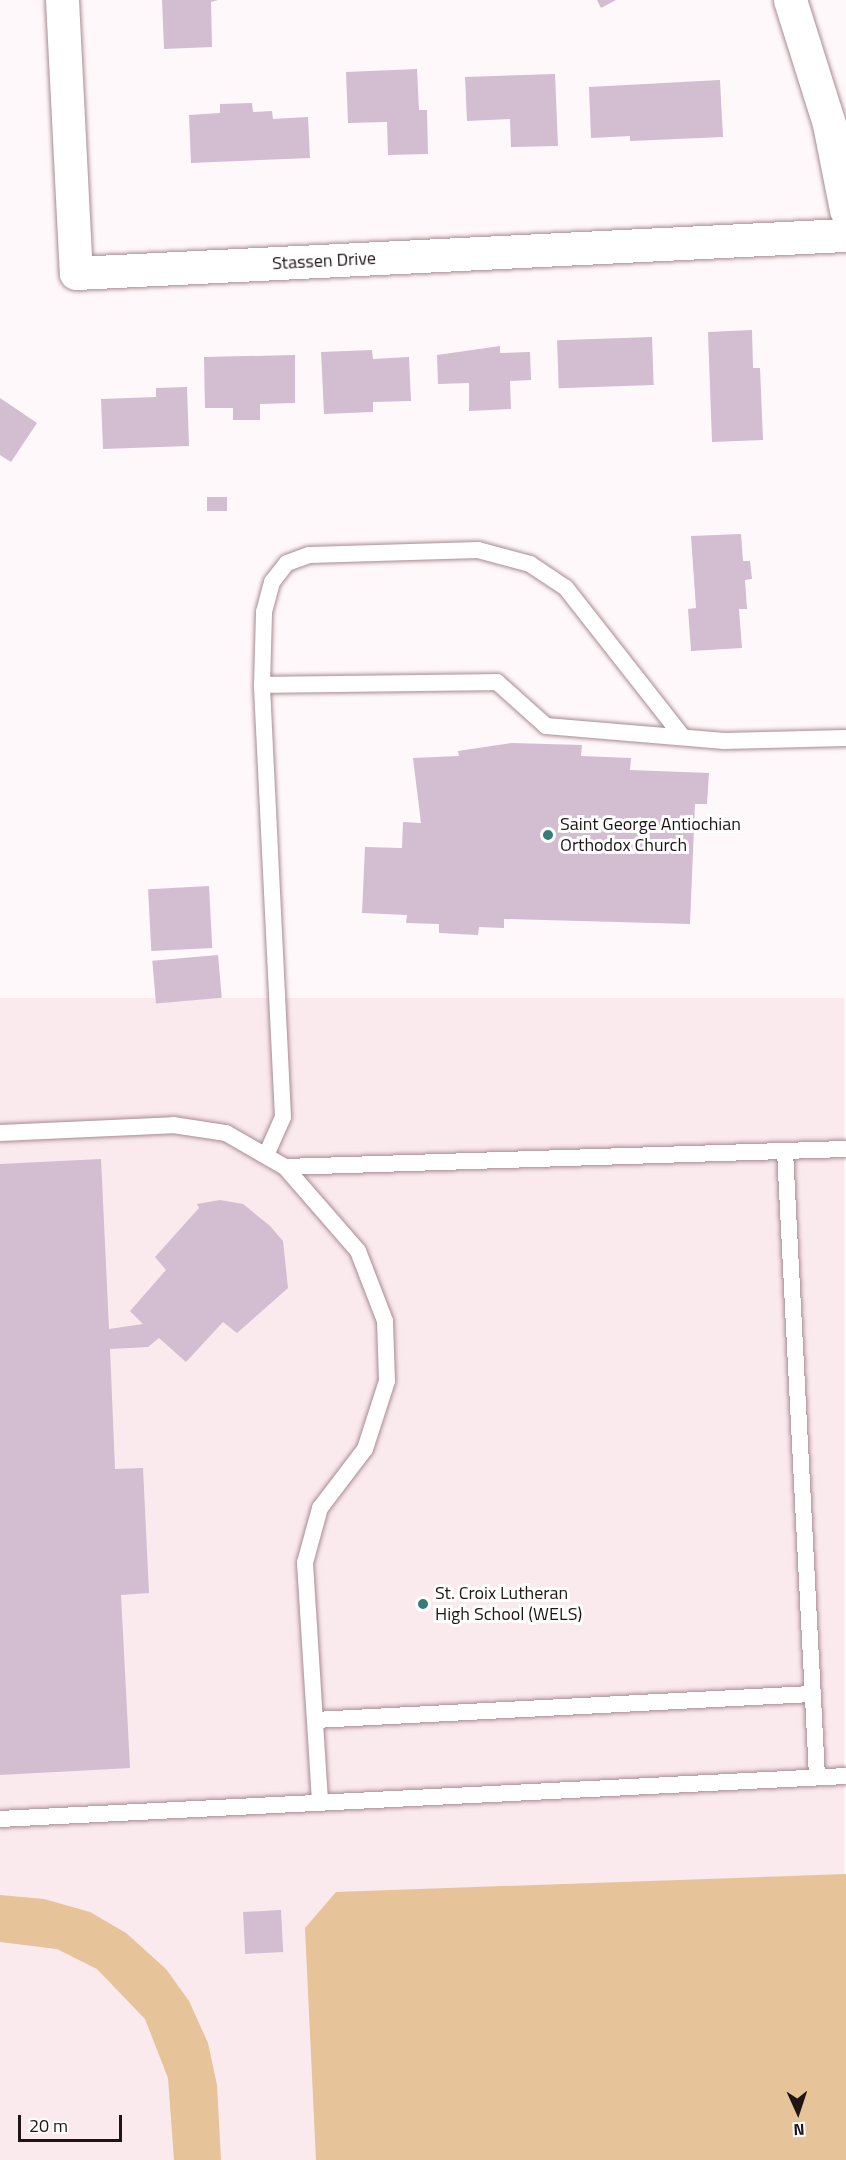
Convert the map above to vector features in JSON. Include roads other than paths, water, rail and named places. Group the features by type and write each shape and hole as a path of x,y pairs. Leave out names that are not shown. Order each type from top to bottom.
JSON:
{"street":[{"name":"Stassen Drive","path":"62,0 76,273 846,235"},
{"path":"790,0 829,124 846,210"}],"lane":[{"path":"267,1153 283,1117 262,685 264,612 272,582 287,563 309,555 478,550 530,564 566,588 683,737"},
{"path":"262,685 497,682 546,726 683,737 793,741 846,738"},
{"path":"0,1133 173,1125 226,1132 267,1153 285,1167 358,1251 386,1321 387,1381 364,1449 320,1508 305,1563 320,1803"},
{"path":"285,1167 846,1149"},
{"path":"785,1151 817,1777"},
{"path":"315,1720 813,1694"},
{"path":"0,1819 846,1776"}],"place":[{"name":"Saint George Antiochian Orthodox Church","path":"548,835"},
{"name":"St. Croix Lutheran High School (WELS)","path":"423,1604"}]}
